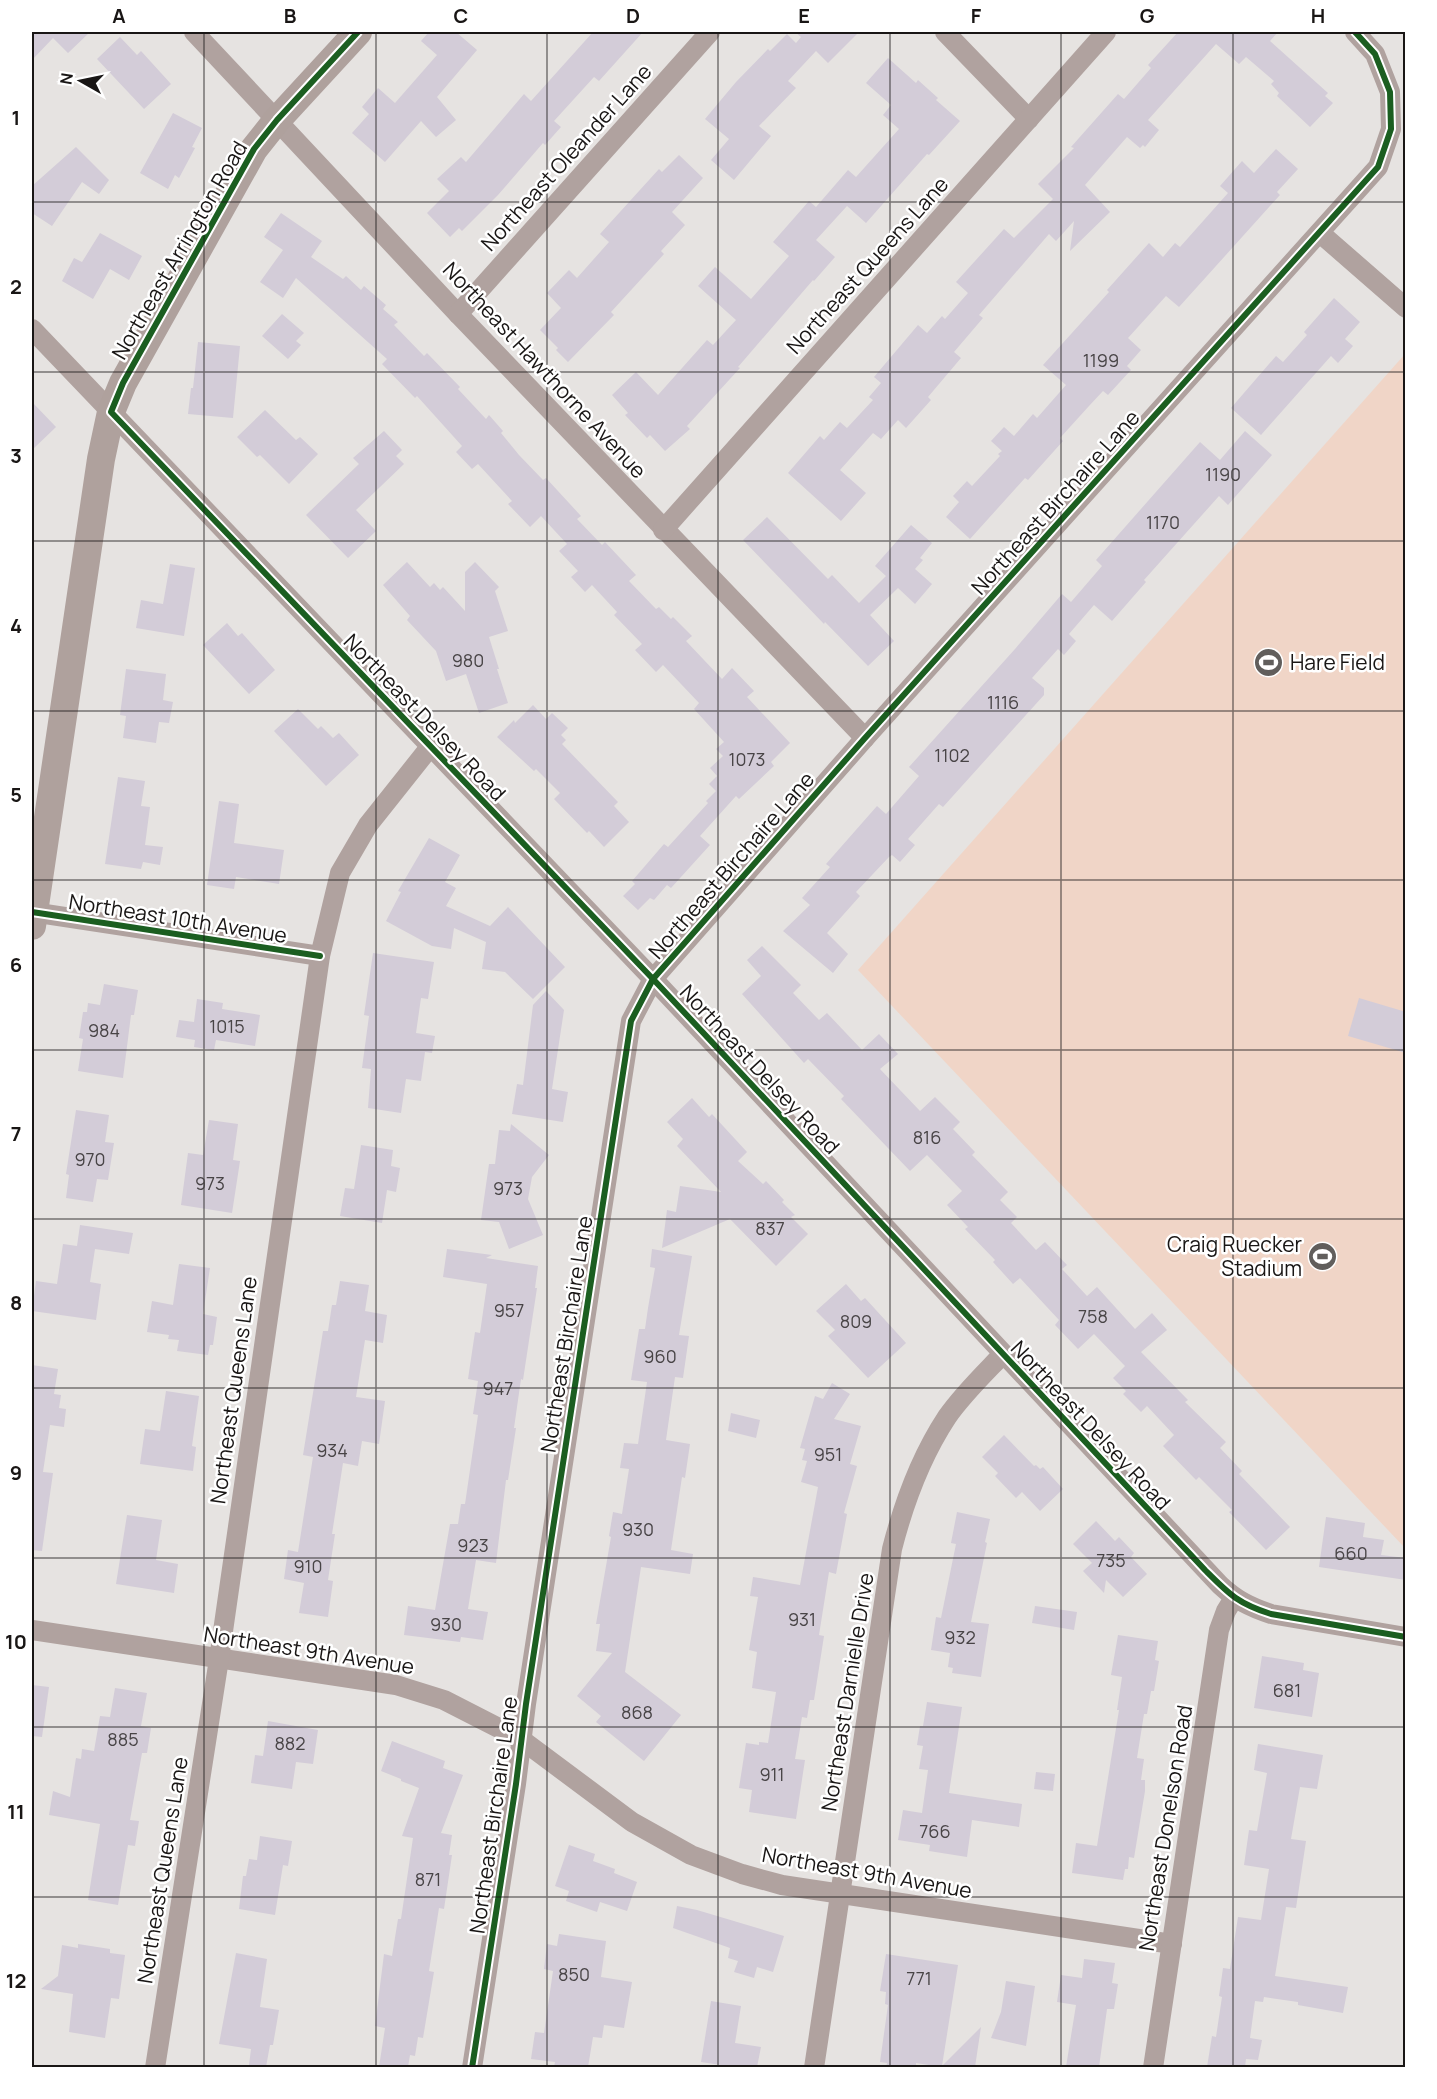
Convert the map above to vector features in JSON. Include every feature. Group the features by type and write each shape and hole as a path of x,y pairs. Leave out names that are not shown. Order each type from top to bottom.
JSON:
{"street":[{"name":"Northeast Hawthorne Avenue","path":"194,32 663,530 865,738"},
{"name":"Northeast Arrington Road","path":"32,917 101,459 111,412 123,383 254,149 277,120 358,32"},
{"name":"Northeast Oleander Lane","path":"458,314 710,32"},
{"path":"945,32 1029,119"},
{"name":"Northeast Queens Lane","path":"663,530 1106,32"},
{"name":"Northeast Birchaire Lane","path":"472,2067 631,1021 653,979 865,738 1378,167 1391,129 1390,92 1375,54 1355,32"},
{"path":"1320,233 1406,308"},
{"name":"Northeast Delsey Road","path":"32,329 653,979 1205,1570 1234,1598 1270,1614 1406,1637"},
{"name":"Northeast Queens Lane","path":"155,2067 219,1659 320,956 340,873 368,825 430,747"},
{"name":"Northeast 10th Avenue","path":"32,917 320,956"},
{"name":"Northeast Darnielle Drive","path":"814,2067 892,1549 914,1477 948,1416 965,1394 1003,1354"},
{"name":"Northeast Donelson Road","path":"1153,2067 1219,1630 1234,1598"},
{"name":"Northeast 9th Avenue","path":"32,1630 396,1685 444,1700 522,1740 632,1822 691,1855 742,1874 782,1885 1172,1944"}],"shaded area":[{"name":"Hare Field","path":"1405,354 1405,1548 858,970"}],"building":[{"path":"32,32 90,32 68,53 53,38 32,60"},
{"path":"429,32 456,32 477,50 437,97 456,120 436,137 421,121 385,162 352,133 369,114 362,107 378,88 395,103 437,55 421,41"},
{"path":"593,32 643,32 599,81 594,77 554,121 561,127 545,145 543,143 498,195 462,231 459,228 450,237 427,213 449,191 437,179 461,157 466,162 524,94 531,101"},
{"path":"795,32 859,32 828,63 816,51 788,81 796,88 759,126 771,136 734,180 711,160 729,139 705,119 768,49 770,51 787,34 796,43 801,37"},
{"path":"1178,32 1278,32 1270,41 1328,93 1325,96 1333,103 1310,127 1277,96 1279,93 1271,84 1274,81 1246,57 1239,64 1216,44 1148,120 1159,130 1145,147 1143,145 1140,148 1127,137 1085,185 1110,212 1070,251 1074,221 1056,241 1049,234 979,315 983,318 954,352 961,358 928,397 931,400 906,428 898,420 881,439 873,433 840,470 866,493 841,521 788,473 820,436 824,440 840,422 847,428 873,400 869,397 881,383 874,377 918,325 927,333 942,316 945,319 968,293 956,282 1004,229 1014,238 1053,199 1038,184 1074,148 1071,147 1118,94 1124,99 1151,68 1148,65"},
{"path":"120,37 137,55 141,51 171,84 144,109 97,59"},
{"path":"888,58 916,83 918,80 960,121 929,155 927,154 866,223 847,206 816,240 835,257 687,426 690,429 665,451 650,435 647,438 625,415 628,413 612,395 636,372 658,395 707,340 713,345 736,320 698,286 715,267 751,299 789,256 773,242 809,201 816,207 848,170 856,177 899,129 883,115 891,105 866,83"},
{"path":"173,113 202,128 192,147 195,148 179,178 175,175 168,189 140,173"},
{"path":"76,147 109,180 99,194 82,182 52,226 32,213 32,186"},
{"path":"1276,149 1298,169 1277,192 1280,195 1179,307 1166,296 1128,338 1141,350 1127,366 1131,370 1108,395 1103,391 1060,438 1063,441 1028,480 1025,478 970,539 946,517 959,502 953,496 967,481 972,486 1000,456 998,454 1002,451 991,441 1004,427 1014,436 1033,414 1037,418 1066,385 1043,365 1109,292 1107,290 1149,243 1163,257 1175,243 1180,247 1228,193 1220,186 1242,161 1254,173"},
{"path":"679,155 703,178 672,212 685,225 661,251 664,254 611,312 614,315 568,362 540,330 561,308 547,293 569,270 577,278 609,242 600,234 659,169 662,172"},
{"path":"281,213 322,241 311,257 343,279 346,276 361,290 364,286 386,305 383,309 398,322 394,325 424,356 427,353 460,387 458,389 486,419 489,415 519,455 543,480 546,478 581,516 577,519 602,545 605,542 636,575 629,581 656,609 659,607 671,619 673,617 692,636 686,641 722,679 732,668 754,691 747,697 790,743 771,762 774,766 739,799 736,796 700,836 710,845 671,888 667,885 654,900 650,898 638,910 623,896 635,884 632,881 664,844 668,847 716,791 709,784 717,776 710,768 723,756 716,749 724,742 694,709 699,703 663,665 656,672 635,650 642,644 614,615 617,612 592,585 585,592 571,577 578,571 559,551 567,544 541,516 530,527 508,504 512,501 478,464 472,469 456,452 462,446 417,396 415,398 382,364 387,359 296,278 283,298 260,282 283,250 264,237"},
{"path":"100,233 142,256 129,280 110,269 93,299 62,281 74,258 82,262"},
{"path":"1334,298 1360,322 1345,339 1353,346 1338,363 1331,356 1261,435 1231,408 1276,356 1283,362 1307,335 1304,332"},
{"path":"282,314 304,333 296,341 301,345 288,359 262,336"},
{"path":"198,342 240,346 233,418 188,414"},
{"path":"32,402 56,427 32,450"},
{"path":"265,410 296,440 300,437 318,454 289,484 260,455 257,457 237,437"},
{"path":"384,431 402,450 396,456 404,464 356,510 376,531 348,558 306,515 359,464 353,458"},
{"path":"1245,431 1272,455 1228,505 1219,496 1144,580 1146,582 1112,621 1094,605 1069,634 1076,641 1064,655 1058,649 1032,678 1044,688 1044,695 943,807 939,804 908,839 915,845 900,862 892,855 889,857 856,892 860,896 827,933 848,954 833,973 783,931 810,905 802,898 830,867 826,864 877,806 886,814 919,776 909,767 1062,594 1071,602 1102,566 1096,560 1200,442 1220,460"},
{"path":"767,517 828,579 832,575 859,603 886,576 875,566 911,525 932,543 920,558 923,560 915,569 932,584 915,604 898,588 870,615 894,641 868,666 743,540"},
{"path":"407,562 430,587 434,583 440,590 443,587 465,611 465,572 475,562 499,587 495,591 508,631 489,637 508,703 479,713 466,674 446,681 436,651 407,620 410,616 383,585"},
{"path":"170,564 195,568 184,636 136,628 141,600 163,604"},
{"path":"227,623 238,636 242,633 275,670 249,694 203,645"},
{"path":"126,669 166,674 163,700 173,702 169,723 159,722 156,743 123,738 126,716 120,715"},
{"path":"533,705 546,719 552,713 568,728 561,735 566,740 562,744 618,802 614,806 629,822 604,847 554,799 560,793 536,769 534,771 497,737"},
{"path":"298,709 318,729 321,726 333,738 339,733 359,755 326,786 274,731"},
{"path":"118,777 145,781 141,806 150,807 145,845 163,847 160,865 143,862 141,869 105,864"},
{"path":"219,801 239,804 234,843 284,850 279,884 236,877 234,889 207,885"},
{"path":"429,838 460,855 445,882 456,888 446,906 490,926 508,907 565,967 533,999 505,972 482,969 486,942 454,928 451,949 432,946 386,921 401,892 398,891"},
{"path":"762,946 801,985 793,993 819,1020 827,1013 862,1050 879,1034 898,1054 880,1069 920,1111 935,1097 960,1122 953,1129 975,1152 972,1155 1008,1192 1000,1200 1017,1217 1011,1223 1036,1250 1045,1242 1067,1265 1062,1269 1087,1296 1097,1287 1135,1329 1152,1313 1167,1330 1141,1352 1188,1400 1185,1402 1226,1442 1220,1448 1242,1471 1239,1474 1290,1527 1266,1550 1229,1512 1232,1510 1199,1477 1196,1480 1163,1446 1174,1435 1147,1406 1141,1412 1123,1394 1126,1391 1113,1378 1125,1366 1094,1334 1078,1349 1055,1325 1059,1320 1020,1278 1013,1284 993,1262 995,1260 965,1229 968,1227 947,1205 962,1191 927,1155 910,1171 841,1099 844,1096 808,1059 804,1063 742,994 761,976 747,960"},
{"path":"373,953 434,962 428,999 421,998 416,1033 435,1036 432,1053 425,1052 421,1081 406,1079 401,1113 368,1108 371,1069 362,1068 369,1016 364,1015"},
{"path":"104,984 138,990 134,1015 131,1015 123,1078 78,1071 83,1039 79,1038 83,1012 87,1012 88,1003 100,1005"},
{"path":"546,991 564,1010 552,1089 568,1092 563,1122 512,1114 517,1084 523,1085 533,1005"},
{"path":"1359,998 1406,1012 1406,1053 1348,1036"},
{"path":"197,999 223,1003 222,1009 260,1015 255,1046 216,1040 214,1050 194,1047 195,1040 176,1037 179,1020 194,1022"},
{"path":"692,1098 709,1117 712,1114 747,1152 738,1161 763,1184 766,1181 795,1215 791,1217 808,1234 776,1266 730,1219 662,1248 667,1210 676,1212 680,1186 721,1192 677,1146 683,1139 667,1122"},
{"path":"76,1110 109,1115 105,1142 114,1143 108,1180 97,1179 93,1202 66,1198 69,1175 66,1174"},
{"path":"209,1120 238,1124 233,1160 240,1161 232,1213 181,1205 188,1153 203,1155"},
{"path":"511,1124 549,1155 532,1177 528,1199 543,1235 509,1249 499,1222 481,1220 489,1164 495,1164 499,1130 510,1131"},
{"path":"361,1145 393,1150 391,1166 400,1168 396,1192 387,1190 382,1223 340,1216 345,1188 354,1189"},
{"path":"80,1225 133,1233 129,1254 95,1249 90,1282 101,1284 96,1320 32,1311 36,1281 57,1284 63,1244 77,1246"},
{"path":"447,1249 492,1255 486,1258 538,1266 535,1288 537,1288 523,1380 521,1379 496,1563 476,1560 468,1609 488,1612 483,1640 461,1637 460,1642 404,1635 408,1606 435,1610 450,1524 458,1524 461,1504 465,1504 478,1415 473,1414 478,1381 468,1379 475,1332 480,1333 487,1284 443,1277"},
{"path":"652,1249 692,1256 679,1335 689,1336 683,1378 675,1377 666,1440 690,1444 685,1478 682,1477 671,1550 693,1554 690,1574 641,1567 625,1672 681,1715 644,1761 596,1722 601,1716 577,1696 612,1653 596,1651 600,1624 596,1624 613,1512 622,1514 629,1469 620,1468 624,1443 638,1444 647,1382 631,1380 639,1329 645,1329 655,1268 650,1267"},
{"path":"179,1264 210,1268 203,1314 217,1317 213,1345 210,1345 208,1355 177,1351 179,1340 168,1339 169,1335 147,1332 152,1301 173,1305"},
{"path":"340,1281 369,1285 365,1311 387,1315 383,1343 365,1340 356,1397 385,1401 379,1444 362,1441 358,1466 343,1463 332,1534 335,1534 328,1580 333,1581 328,1617 299,1613 304,1583 284,1579 288,1550 298,1552 313,1457 303,1455 323,1331 328,1331 332,1305 336,1305"},
{"path":"846,1284 861,1301 865,1298 906,1343 868,1378 828,1336 835,1330 816,1311"},
{"path":"32,1365 58,1369 54,1394 61,1395 59,1408 66,1409 64,1427 50,1425 43,1472 53,1473 42,1551 32,1550"},
{"path":"832,1383 850,1394 834,1419 861,1426 850,1464 857,1466 844,1513 847,1514 836,1574 829,1572 819,1635 824,1636 814,1700 810,1700 807,1718 802,1717 795,1759 805,1760 796,1819 749,1812 752,1790 739,1788 746,1743 759,1745 759,1742 768,1743 776,1692 752,1688 757,1652 749,1650 758,1597 750,1596 753,1577 800,1585 818,1487 801,1482 807,1461 802,1460 805,1449 800,1448 815,1396 823,1399"},
{"path":"166,1391 199,1396 192,1446 196,1447 193,1471 140,1464 145,1429 160,1431"},
{"path":"731,1413 760,1420 756,1438 728,1431"},
{"path":"1004,1435 1034,1466 1040,1469 1043,1467 1063,1489 1040,1511 1022,1492 1016,1498 995,1476 998,1473 982,1457"},
{"path":"957,1512 990,1519 971,1622 989,1624 981,1677 952,1673 953,1668 948,1667 950,1653 931,1650 936,1617 941,1618 956,1544 951,1543"},
{"path":"127,1515 162,1520 156,1560 178,1564 174,1593 116,1584"},
{"path":"1326,1517 1365,1523 1363,1537 1384,1540 1381,1555 1406,1558 1406,1580 1319,1567"},
{"path":"1096,1521 1115,1541 1119,1537 1134,1553 1131,1557 1147,1574 1123,1597 1106,1580 1104,1593 1083,1571 1092,1563 1073,1544"},
{"path":"1035,1606 1077,1612 1074,1630 1032,1623"},
{"path":"1118,1635 1158,1641 1155,1660 1159,1661 1154,1691 1151,1691 1147,1714 1144,1714 1137,1758 1144,1759 1141,1780 1145,1780 1145,1791 1134,1858 1129,1857 1128,1869 1125,1869 1123,1880 1072,1873 1076,1843 1097,1846 1119,1710 1117,1710 1122,1677 1111,1675"},
{"path":"1262,1656 1304,1663 1303,1670 1319,1673 1312,1717 1254,1708"},
{"path":"32,1685 49,1687 42,1737 32,1736"},
{"path":"115,1688 147,1693 141,1726 151,1728 147,1753 142,1753 130,1820 139,1821 135,1846 128,1845 118,1905 88,1900 100,1824 49,1815 53,1791 70,1797 76,1758 81,1759 82,1749 94,1751 100,1716 110,1717"},
{"path":"927,1702 962,1707 949,1793 1022,1804 1019,1827 972,1820 967,1857 929,1851 930,1845 898,1840 903,1810 922,1813 928,1770 919,1769 923,1746 917,1745"},
{"path":"268,1721 318,1730 313,1764 296,1762 292,1789 251,1783 255,1755 263,1756"},
{"path":"392,1741 445,1761 443,1768 463,1775 441,1833 452,1835 449,1855 452,1855 444,1909 439,1908 429,1971 434,1972 423,2038 418,2037 415,2056 410,2055 408,2067 379,2067 385,2028 375,2026 384,1954 392,1956 398,1919 401,1919 413,1838 402,1836 419,1788 381,1771"},
{"path":"1258,1744 1323,1755 1317,1789 1300,1787 1291,1839 1306,1841 1296,1908 1286,1907 1275,1976 1348,1987 1343,2013 1298,2005 1298,2002 1264,1997 1263,2002 1255,2001 1250,2038 1262,2040 1258,2060 1246,2059 1245,2067 1207,2067 1212,2036 1216,2037 1222,1997 1219,1996 1223,1968 1230,1969 1238,1917 1261,1920 1269,1869 1244,1865 1249,1830 1257,1831 1267,1773 1254,1770"},
{"path":"1036,1772 1055,1774 1053,1791 1034,1789"},
{"path":"260,1836 292,1841 288,1866 283,1865 275,1915 239,1909 243,1876 246,1876 249,1859 257,1860"},
{"path":"569,1845 595,1854 593,1861 615,1869 614,1873 637,1882 627,1911 600,1902 597,1912 566,1901 569,1891 555,1886"},
{"path":"677,1906 784,1936 773,1972 757,1967 754,1978 734,1972 738,1961 728,1958 730,1948 673,1928"},
{"path":"559,1934 606,1941 601,1977 632,1982 624,2028 604,2025 602,2038 593,2037 588,2067 554,2067 555,2062 531,2059 535,2032 544,2033 553,1971 544,1969 547,1944 557,1946"},
{"path":"78,1944 110,1949 110,1953 125,1955 119,1999 111,1998 105,2038 69,2032 73,1994 41,1989 58,1976 62,1945 78,1948"},
{"path":"236,1953 267,1959 260,2007 279,2010 273,2045 270,2045 266,2067 249,2065 251,2049 219,2044"},
{"path":"886,1954 958,1965 942,2066 981,2027 975,2067 941,2067 916,2063 916,2067 886,2067 887,2063 880,2062 888,2005 885,2004 886,1992 880,1991"},
{"path":"1084,1959 1115,1963 1112,1983 1118,1984 1114,2009 1107,2009 1099,2067 1066,2067 1076,2005 1057,2002 1061,1975 1082,1978"},
{"path":"1006,1981 1035,1986 1026,2046 991,2038 1001,2012"},
{"path":"711,2001 741,2006 735,2043 761,2047 757,2067 734,2067 701,2062"}],"cycle path":[{"path":"358,32 277,120 254,149 123,383 111,412 653,979 1205,1570 1234,1597 1259,1610 1406,1637"},
{"path":"472,2068 631,1021 653,979 865,738 1378,167 1391,129 1390,92 1375,54 1355,32"},
{"path":"32,912 320,956"}],"place":[{"name":"Hare Field","path":"1269,662"},
{"name":"Craig Ruecker Stadium","path":"1323,1256"}]}
